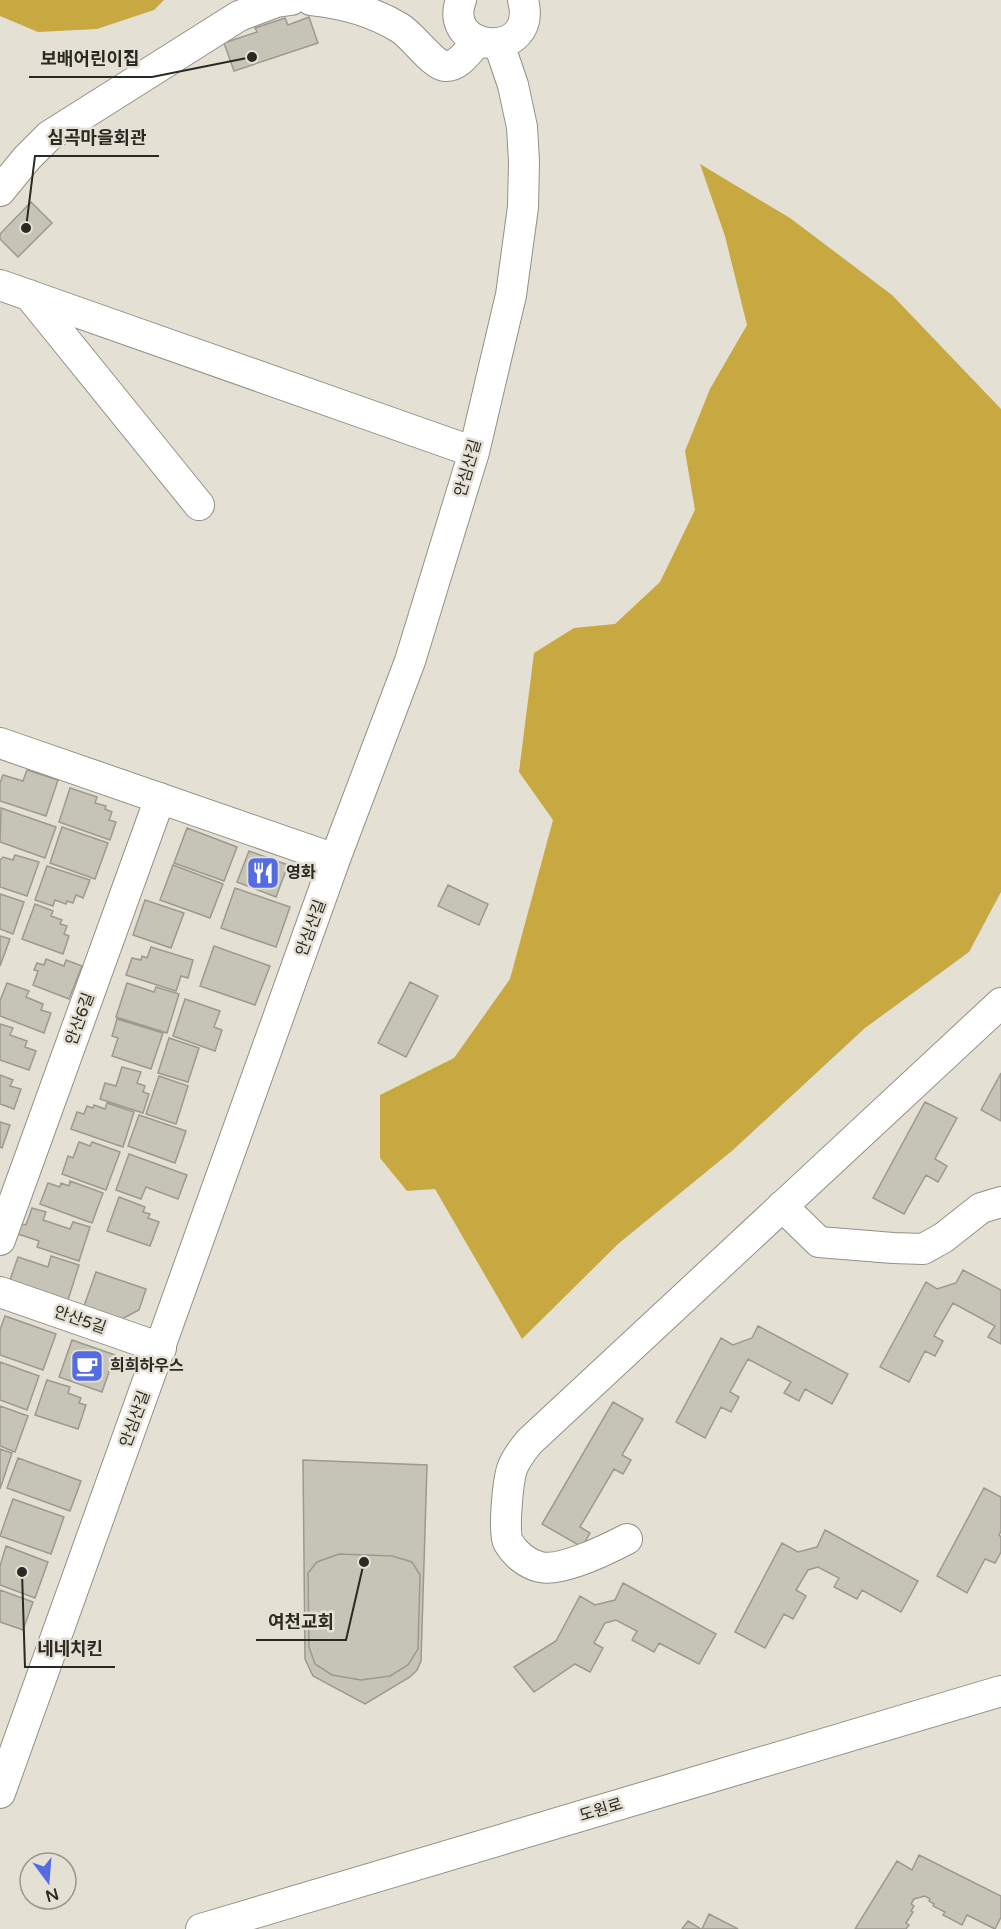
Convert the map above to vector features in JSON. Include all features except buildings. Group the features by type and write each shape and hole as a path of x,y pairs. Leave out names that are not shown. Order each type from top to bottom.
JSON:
{"street":[{"path":"0,190 49,136 239,16 276,2 291,0"},
{"path":"311,0 353,8 397,26 441,65 458,62 488,42 509,40 523,23 525,12 523,0"},
{"name":"안심산길","path":"1,1785 161,1348 335,860 410,661 474,452 511,295 523,196 523,138 513,85 488,42 469,35 462,26 459,15 461,0"},
{"path":"0,285 474,452"},
{"path":"29,295 199,504"},
{"path":"0,743 335,860"},
{"name":"안산6길","path":"0,1240 160,798"},
{"path":"627,1539 598,1554 569,1564 542,1568 521,1559 507,1540 507,1484 513,1467 529,1442 1001,1004"},
{"path":"782,1206 819,1242 923,1249 943,1238 981,1208 1001,1202"},
{"name":"안산5길","path":"0,1292 161,1348"},
{"name":"도원로","path":"201,1929 1001,1692"}],"shaded area":[{"path":"0,0 164,0 154,10 97,29 38,32 0,16"},
{"path":"700,164 790,218 892,295 1001,409 1001,892 969,952 865,1028 733,1150 618,1244 522,1339 435,1189 407,1191 380,1158 380,1095 454,1058 510,979 553,820 519,772 534,653 574,628 615,624 660,582 695,510 685,451 710,389 747,325 725,236"}],"place":[{"name":"보배어린이집","path":"252,57"},
{"name":"심곡마을회관","path":"26,228"},
{"name":"영화","path":"263,873"},
{"name":"희희하우스","path":"87,1366"},
{"name":"여천교회","path":"364,1562"},
{"name":"네네치킨","path":"22,1572"}]}
